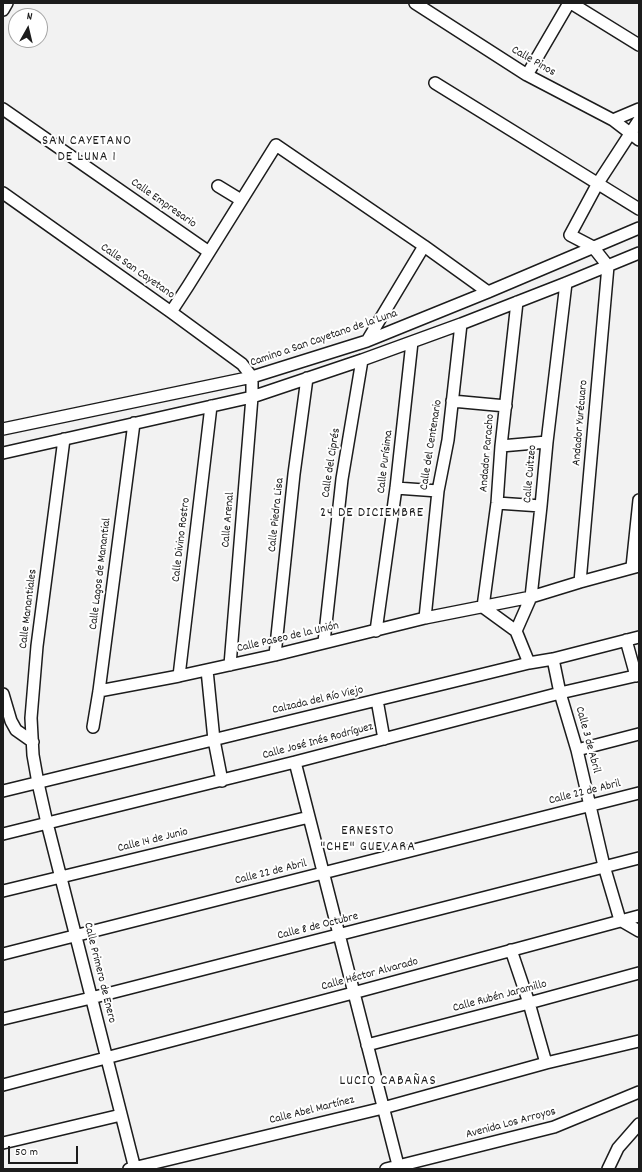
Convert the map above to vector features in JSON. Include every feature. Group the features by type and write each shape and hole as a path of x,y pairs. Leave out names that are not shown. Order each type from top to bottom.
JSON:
{"street":[{"path":"3,10 7,3"},
{"name":"Calle Pinos","path":"415,3 527,75 613,120 635,136"},
{"path":"527,75 570,3 639,45"},
{"path":"435,83 639,209"},
{"name":"Calle Empresario","path":"3,109 209,252"},
{"path":"613,120 639,109"},
{"path":"608,266 593,247 570,235 598,183 635,136 639,120"},
{"path":"171,312 276,145 424,246 488,292"},
{"path":"218,186 241,200"},
{"name":"Calle San Cayetano","path":"3,193 242,364 252,377"},
{"name":"Camino a San Cayetano de la Luna","path":"3,429 252,377 367,341 639,228"},
{"path":"367,341 424,246"},
{"path":"3,453 252,397 362,360 461,324 639,253"},
{"name":"Andador Yurécuaro","path":"580,582 608,266"},
{"name":"Calle Cuitzeo","path":"516,631 531,597 547,442 566,283"},
{"name":"Andador Paracho","path":"483,607 497,503 501,446 516,302"},
{"name":"Calle del Centenario","path":"425,618 438,492 448,440 461,324"},
{"name":"Calle Purísima","path":"376,631 396,488 412,342"},
{"name":"Calle del Ciprés","path":"324,642 342,479 362,360"},
{"name":"Calle Arenal","path":"230,665 252,397 252,377"},
{"name":"Calle Piedra Lisa","path":"274,655 294,474 307,378"},
{"path":"452,401 506,406"},
{"name":"Calle Divino Rostro","path":"179,676 211,406"},
{"name":"Calle Lagos de Manantial","path":"93,727 134,423"},
{"name":"Calle Manantiales","path":"38,783 32,742 31,718 37,646 64,439"},
{"path":"501,446 547,442"},
{"path":"396,488 438,492"},
{"path":"636,566 639,500"},
{"path":"497,503 541,506"},
{"name":"Calle Paseo de la Unión","path":"99,691 230,665 425,618 531,597 636,566"},
{"path":"483,607 516,631 529,663"},
{"name":"Calzada del Río Viejo","path":"3,791 529,663 554,659 639,637"},
{"path":"626,640 637,675"},
{"name":"Calle 3 de Abril","path":"554,659 560,692 577,750 604,866 620,920"},
{"path":"207,670 214,740 222,781"},
{"name":"Calle José Inés Rodríguez","path":"3,834 222,781 560,692 637,675"},
{"path":"3,694 11,721 16,730 32,742"},
{"path":"377,700 384,738"},
{"path":"577,750 639,734"},
{"path":"295,762 398,1168"},
{"name":"Calle Primero de Enero","path":"38,783 107,1058 133,1169"},
{"name":"Calle 22 de Abril","path":"3,954 639,793"},
{"name":"Calle 14 de Junio","path":"3,890 309,817"},
{"name":"Calle 8 de Octubre","path":"3,1019 340,936 639,858"},
{"name":"Calle Héctor Alvarado","path":"3,1085 353,994 639,916"},
{"path":"620,920 639,931"},
{"path":"511,950 529,1004 546,1063"},
{"name":"Calle Rubén Jaramillo","path":"367,1045 529,1004 639,973"},
{"name":"Calle Abel Martínez","path":"133,1169 383,1108 546,1063 639,1041"},
{"name":"Avenida Los Arroyos","path":"386,1169 398,1168 554,1127 639,1092"},
{"path":"3,1143 121,1115"},
{"path":"608,1169 618,1148 639,1124"}],"district":[{"name":"SAN CAYETANO DE LUNA 1","path":"87,150"},
{"name":"24 DE DICIEMBRE","path":"372,514"},
{"name":"ERNESTO \"CHE\" GUEVARA","path":"368,840"},
{"name":"LUCIO CABAÑAS","path":"388,1082"}]}
